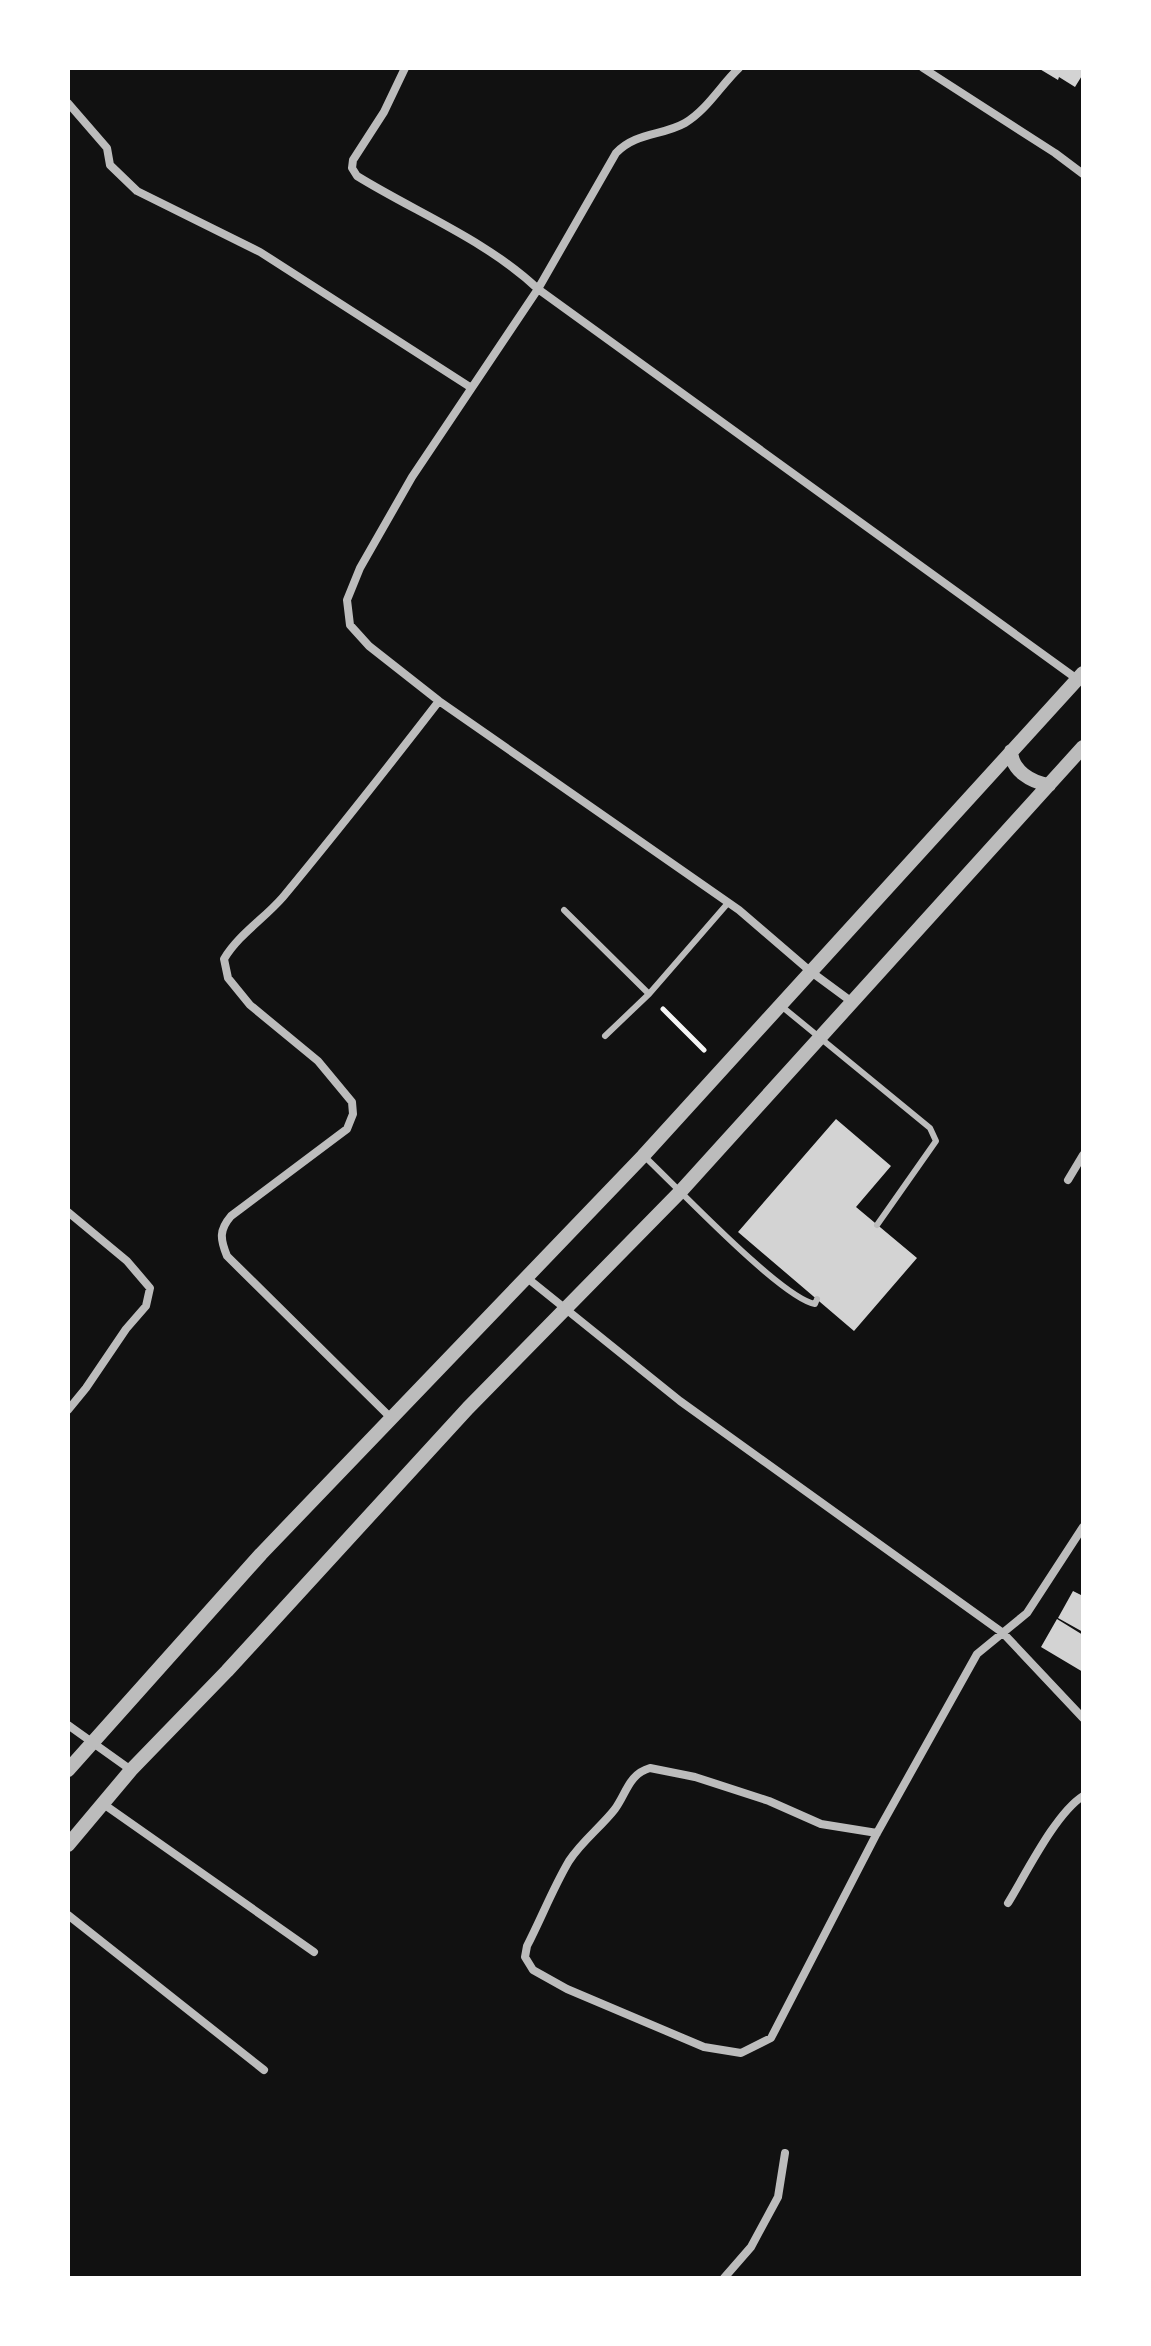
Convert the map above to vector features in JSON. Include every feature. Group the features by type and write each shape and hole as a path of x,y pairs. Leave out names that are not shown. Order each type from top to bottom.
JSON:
{"street":[{"path":"68,1770 261,1554 643,1156 1080,676 1015,634 520,273 353,172 353,160 360,145 384,112 405,68"},
{"path":"739,68 684,124 635,139 616,153 538,289 412,477 360,568 347,600 350,625 369,646 439,701 739,910 810,971 852,1002"},
{"path":"923,68 1083,174"},
{"path":"68,103 107,148 110,165 137,191 260,252 470,387"},
{"path":"390,1417 227,1256 221,1234 231,1216 347,1129 353,1114 352,1102 318,1061 250,1005 228,978 224,959 240,937 279,902 439,701"},
{"path":"68,1845 131,1770 227,1671 468,1408 681,1191 1083,747"},
{"path":"1011,751 1011,759 1022,773 1049,785"},
{"path":"1000,763 1011,767 1031,783 1038,797"},
{"path":"1068,1180 1083,1155"},
{"path":"68,1212 127,1261 150,1288 146,1306 68,1410"},
{"path":"526,1277 680,1401 1003,1633 1083,1718"},
{"path":"877,1833 821,1824 769,1801 695,1777 644,1769 631,1779 610,1815 593,1830 569,1862 527,1946 525,1957 533,1970 567,1989 704,2047 741,2053 771,2038 877,1833 977,1654 1027,1613 1083,1527"},
{"path":"70,1727 131,1770"},
{"path":"1008,1903 1050,1834 1075,1801 1083,1796"},
{"path":"102,1803 314,1952"},
{"path":"68,1915 264,2070"},
{"path":"724,2278 751,2247 778,2197 785,2153"}],"lane":[{"path":"605,1036 649,994 728,903"},
{"path":"564,910 649,994"},
{"path":"780,1005 930,1128 936,1141 877,1225"},
{"path":"643,1156 759,1266 805,1301 815,1304 817,1299"}],"path":[{"path":"662,1009 706,1051"}],"building":[{"path":"1038,68 1083,68 1083,74 1075,87"},
{"path":"836,1119 891,1166 856,1207 917,1258 854,1331 738,1232"},
{"path":"1073,1591 1083,1596 1083,1632 1058,1618"},
{"path":"1057,1619 1083,1635 1083,1672 1041,1647"}]}
